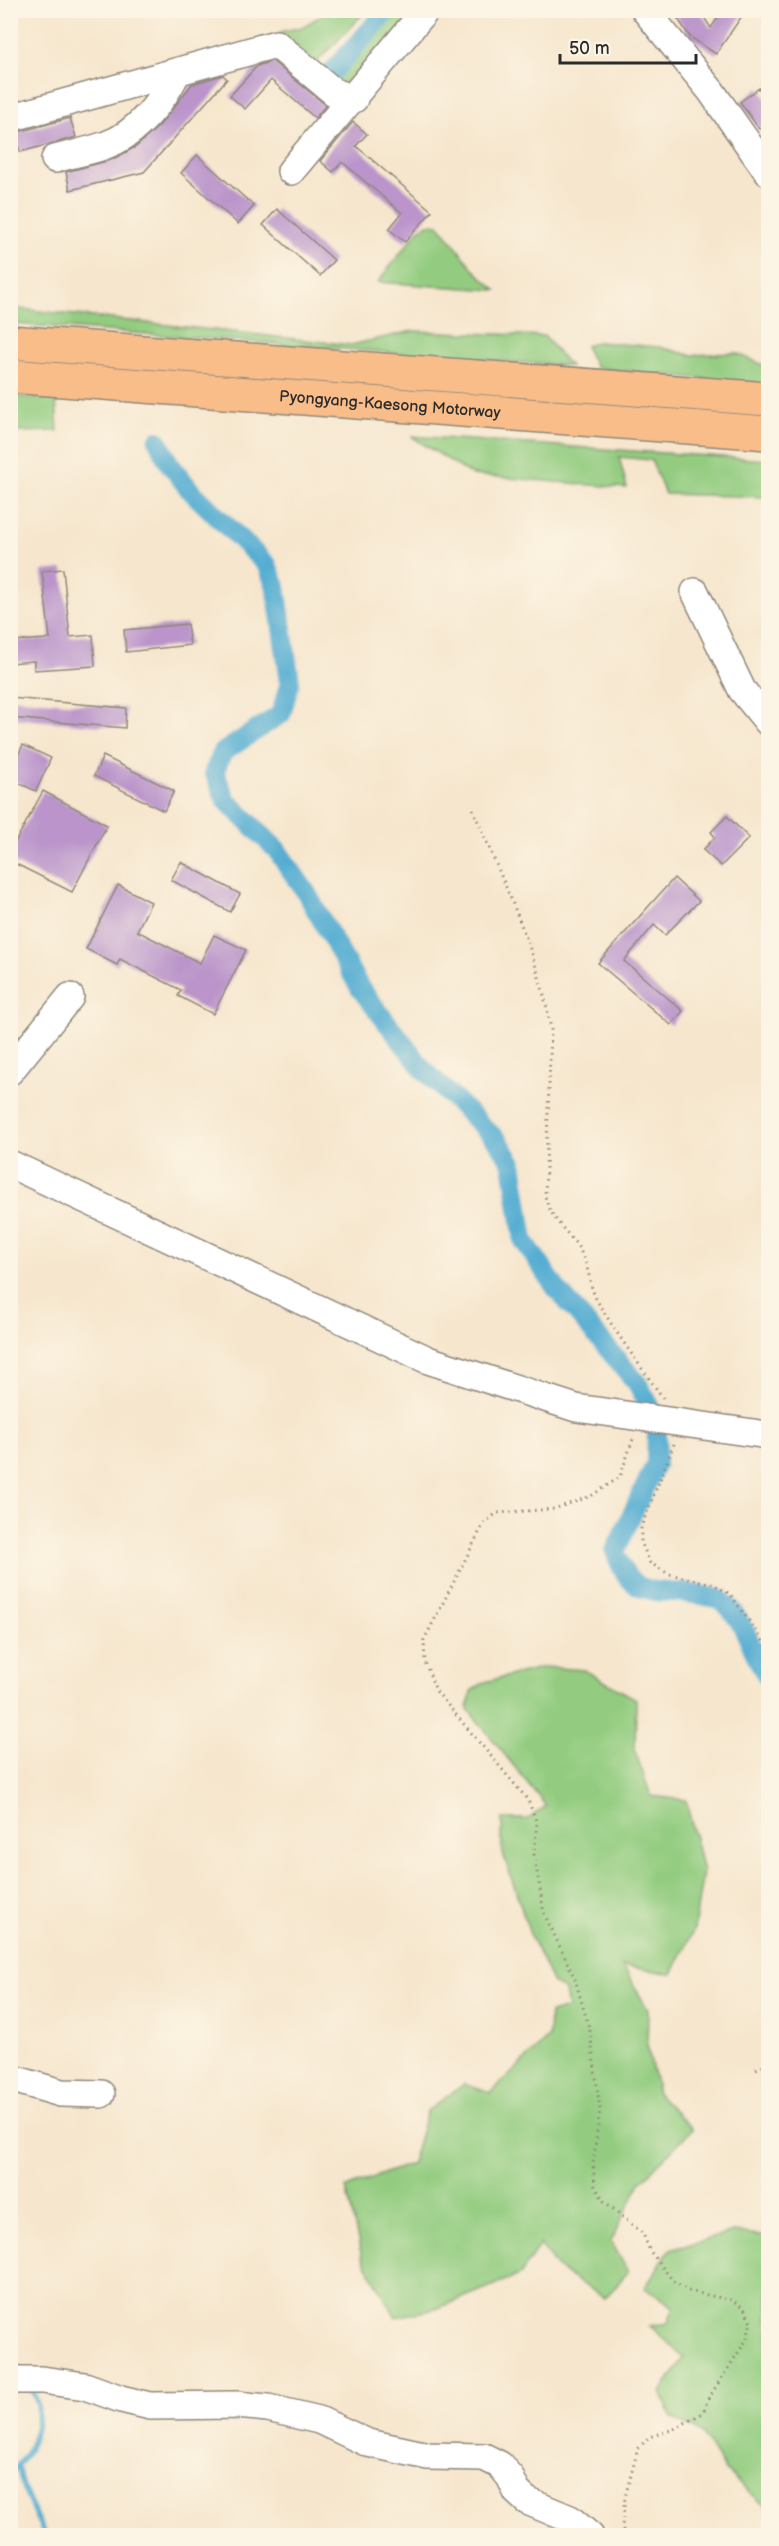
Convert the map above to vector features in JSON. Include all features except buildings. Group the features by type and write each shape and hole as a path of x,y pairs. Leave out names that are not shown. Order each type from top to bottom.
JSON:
{"highway":[{"name":"Pyongyang-Kaesong Motorway","path":"10,342 768,399"},
{"name":"Pyongyang-Kaesong Motorway","path":"10,375 768,433"}],"street":[{"path":"291,171 354,99 426,10"},
{"path":"645,10 711,90 768,172"},
{"path":"10,118 276,44 334,92 354,99"},
{"path":"56,159 108,145 143,120 168,91 177,72"},
{"path":"695,592 742,690 768,722"},
{"path":"10,1071 70,997"},
{"path":"10,1164 428,1360 576,1408 768,1435"},
{"path":"10,2078 61,2093 101,2094"},
{"path":"10,2380 42,2380 85,2385 121,2399 150,2406 268,2408 319,2421 368,2443 398,2450 428,2456 484,2457 500,2465 510,2477 517,2492 527,2501 570,2519 590,2535"}],"path":[{"path":"473,809 537,967 547,1003 552,1030 545,1196 549,1210 556,1224 570,1236 583,1255 596,1300 661,1421 668,1465 641,1527 641,1542 650,1563 669,1574 713,1584 730,1594 768,1648"},
{"path":"625,2535 622,2527 625,2497 638,2449 649,2437 675,2429 703,2413 708,2399 747,2339 752,2322 744,2308 731,2300 689,2291 673,2281 650,2251 643,2234 604,2201 596,2186 593,2164 600,2109 590,2031 575,1979 544,1913 534,1854 537,1823 528,1800 436,1691 424,1662 424,1640 484,1523 497,1513 554,1509 591,1496 620,1477 661,1421"},
{"path":"756,2069 768,2064"}],"green space":[{"path":"329,11 366,11 315,64 280,32 302,27"},
{"path":"399,11 418,11 346,90 334,81"},
{"path":"428,224 439,225 475,271 496,290 378,282 417,232"},
{"path":"11,308 351,345 413,331 544,336 570,366 13,324"},
{"path":"597,342 659,347 690,355 736,353 768,367 768,385 596,368 585,346"},
{"path":"11,396 56,400 58,431 11,432"},
{"path":"411,436 768,460 768,497 665,494 651,460 619,457 627,488 472,475"},
{"path":"544,1667 584,1670 636,1699 635,1751 651,1796 686,1800 703,1872 694,1929 672,1974 623,1966 648,2010 647,2045 658,2094 692,2129 640,2183 611,2241 628,2272 605,2298 558,2269 540,2244 521,2274 436,2309 396,2317 362,2257 346,2188 412,2163 427,2111 464,2084 491,2093 549,2037 550,2013 568,2008 565,1991 553,1983 531,1937 502,1850 502,1819 528,1819 546,1806 468,1709 471,1691 485,1682"},
{"path":"734,2232 768,2236 768,2516 765,2506 725,2470 702,2433 672,2418 661,2392 684,2357 650,2326 668,2323 674,2307 645,2288 669,2250"}],"waterway":[{"path":"330,74 388,10"},
{"path":"158,441 169,463 190,490 267,565 276,587 290,682 281,714 223,752 214,772 226,800 276,849 306,892 360,988 424,1070 499,1142 512,1163 524,1241 556,1288 637,1383 651,1408 657,1433 656,1463 615,1551 629,1579 648,1590 686,1593 719,1599 735,1614 768,1677"},
{"path":"10,2354 22,2372"},
{"path":"10,2473 22,2460 35,2433 38,2406 31,2388"},
{"path":"18,2467 24,2490 45,2536"}]}
